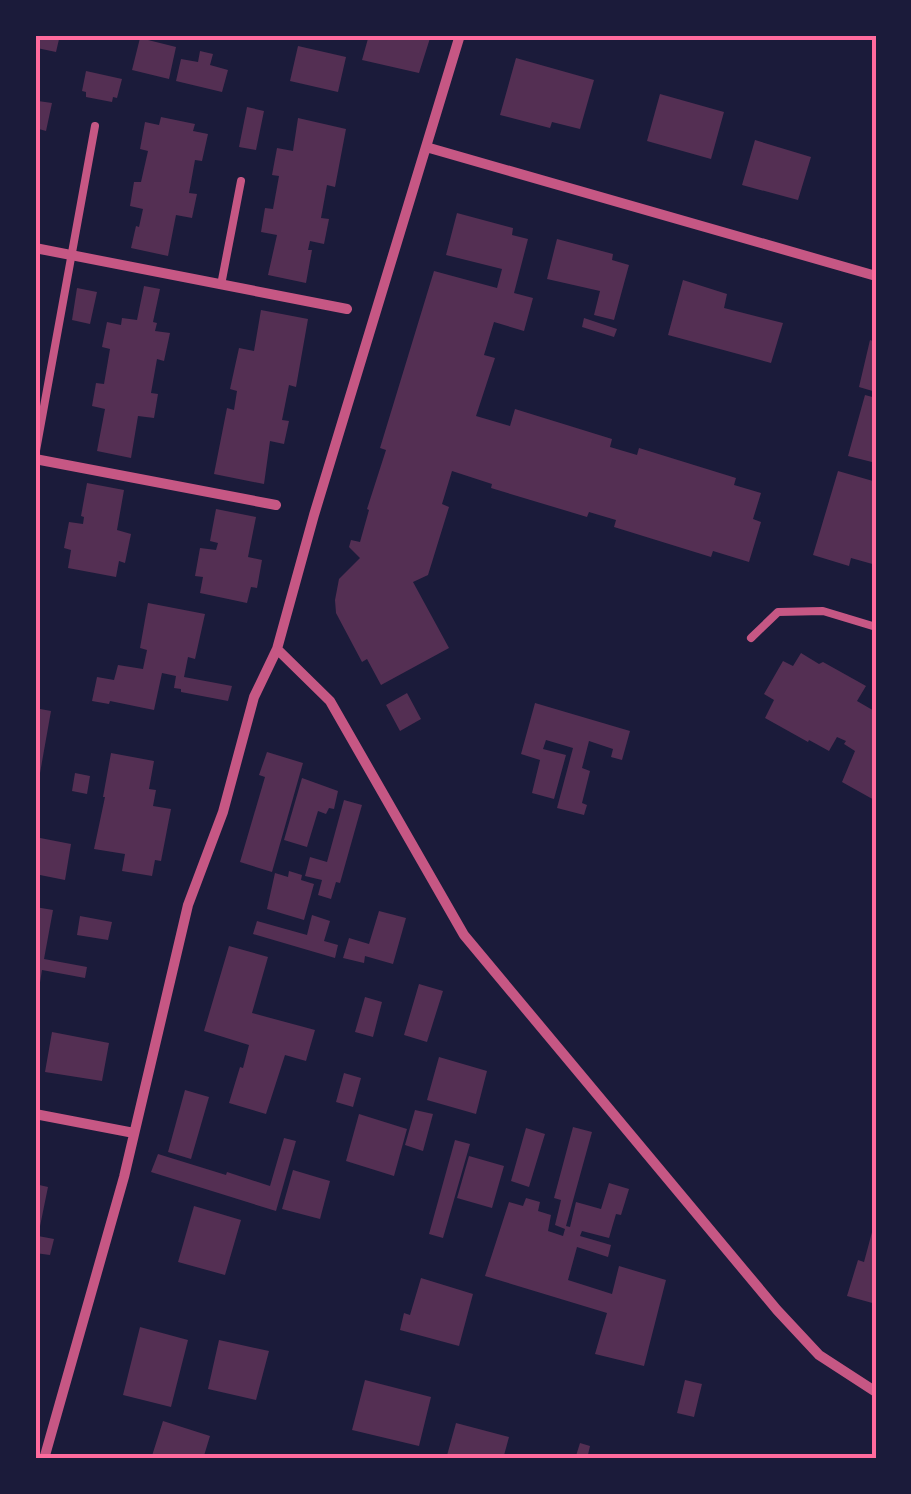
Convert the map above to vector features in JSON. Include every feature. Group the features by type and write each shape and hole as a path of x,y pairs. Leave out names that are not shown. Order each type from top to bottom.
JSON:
{"street":[{"path":"44,1459 124,1177 188,906 223,812 254,698 277,649 314,514 460,35"},
{"path":"426,146 876,276"},
{"path":"35,248 348,309"},
{"path":"35,458 276,506"},
{"path":"277,649 330,701 464,935 777,1310 819,1355 876,1392"},
{"path":"35,1114 134,1133"}],"lane":[{"path":"35,458 95,126"},
{"path":"221,285 241,180"},
{"path":"752,638 778,612 823,612 876,626"}],"building":[{"path":"40,35 60,35 56,52 37,48"},
{"path":"369,35 431,35 419,73 362,60"},
{"path":"140,38 176,47 169,79 132,70"},
{"path":"298,46 346,57 338,92 290,81"},
{"path":"200,51 213,54 210,65 228,70 222,92 176,81 181,59 198,62"},
{"path":"516,58 594,80 580,129 552,122 550,128 500,115"},
{"path":"86,71 122,79 117,98 113,97 112,102 86,97 82,91"},
{"path":"35,92 40,93 38,101 52,103 46,131 39,129 37,140 35,139"},
{"path":"660,94 724,112 711,159 647,141"},
{"path":"247,107 264,111 256,150 239,147"},
{"path":"161,117 195,124 193,131 208,134 202,161 195,160 189,193 197,194 192,218 176,215 168,256 131,248 143,209 130,206 134,182 141,182 148,151 140,149 145,122 159,125"},
{"path":"298,118 346,129 335,187 327,185 321,218 329,219 324,244 310,241 306,283 268,275 277,235 261,232 265,208 273,209 279,176 272,175 277,148 293,151"},
{"path":"755,140 811,157 798,200 742,185"},
{"path":"457,213 513,228 512,235 528,239 514,293 533,298 524,331 494,322 484,355 495,358 476,416 510,426 515,409 612,439 610,447 637,455 639,448 736,478 734,485 761,493 753,519 761,522 749,562 713,551 711,557 614,527 616,520 589,512 587,517 491,488 492,484 452,471 442,504 449,507 428,575 413,582 449,648 381,685 367,659 362,662 336,613 335,600 339,579 360,558 349,547 351,540 360,542 386,450 380,448 434,271 497,288 502,269 446,255"},
{"path":"557,239 613,254 612,260 629,265 614,320 594,315 600,291 547,279"},
{"path":"683,280 727,294 724,308 783,323 771,363 668,335"},
{"path":"144,286 160,289 153,322 157,323 155,331 170,333 164,361 157,359 151,393 158,394 154,418 138,416 131,458 97,451 105,409 92,406 96,383 104,384 110,349 102,347 107,322 121,325 122,318 137,320"},
{"path":"77,288 97,292 90,324 72,320"},
{"path":"261,310 308,319 296,387 289,385 282,420 289,421 284,444 270,441 264,484 214,474 227,408 234,410 237,391 230,389 239,348 254,351"},
{"path":"584,318 617,329 614,337 582,327"},
{"path":"870,340 876,342 876,392 859,387"},
{"path":"865,395 876,398 876,463 848,456"},
{"path":"838,471 873,481 872,486 876,487 876,565 851,558 849,566 813,555"},
{"path":"87,483 124,490 117,530 131,534 125,563 119,561 116,577 68,568 71,550 64,548 69,522 83,524"},
{"path":"216,509 256,517 248,557 262,560 257,588 251,587 247,603 200,593 203,577 195,576 200,548 216,550 218,543 210,541"},
{"path":"148,603 205,614 195,659 188,657 184,677 232,686 228,701 181,692 174,688 176,676 162,673 154,710 92,701 97,677 114,680 118,665 143,669 147,650 140,648"},
{"path":"801,653 866,686 857,701 876,712 876,801 842,782 855,751 844,744 846,741 837,737 829,751 765,718 774,700 764,694 783,661 793,666"},
{"path":"407,693 421,719 400,731 386,705"},
{"path":"535,703 630,731 622,760 611,757 613,749 589,741 582,768 590,771 582,803 587,805 584,815 557,808 573,748 546,740 543,749 566,755 554,799 532,793 540,760 521,754"},
{"path":"35,708 51,711 37,790 35,790"},
{"path":"267,752 303,763 272,872 240,862 265,777 259,775"},
{"path":"111,753 154,761 149,789 156,790 153,806 171,809 161,861 155,860 152,876 122,871 125,854 94,849"},
{"path":"75,773 90,776 87,794 72,791"},
{"path":"302,778 338,791 334,809 329,808 326,814 318,811 307,847 284,840"},
{"path":"344,800 362,805 340,883 336,882 331,899 318,895 322,880 305,876 310,857 327,862"},
{"path":"35,837 71,844 65,880 35,874"},
{"path":"289,871 314,884 304,920 267,909 275,873 288,877"},
{"path":"35,907 53,910 44,959 87,967 85,978 42,970 37,1001 35,1000"},
{"path":"379,911 406,918 393,964 365,956 364,963 343,958 349,938 369,944"},
{"path":"312,915 330,921 324,941 338,945 335,958 253,934 257,921 307,935"},
{"path":"80,916 112,922 108,940 77,935"},
{"path":"229,946 268,957 252,1013 315,1030 306,1061 285,1055 266,1114 229,1103 249,1045 204,1031"},
{"path":"419,984 443,991 427,1042 404,1035"},
{"path":"365,997 382,1002 373,1037 355,1032"},
{"path":"52,1032 109,1043 102,1081 45,1072"},
{"path":"439,1057 487,1071 476,1114 427,1100"},
{"path":"344,1073 361,1078 353,1107 336,1102"},
{"path":"185,1090 209,1097 191,1159 168,1152"},
{"path":"415,1110 433,1114 423,1151 405,1145"},
{"path":"359,1114 407,1129 394,1176 346,1161"},
{"path":"573,1127 592,1132 566,1226 570,1227 576,1202 601,1209 609,1183 629,1189 609,1238 582,1231 580,1236 611,1245 608,1257 577,1247 568,1280 612,1294 619,1266 666,1280 644,1366 595,1354 607,1313 485,1276 509,1202 523,1206 526,1198 540,1202 538,1211 551,1215 548,1231 563,1236 565,1229 555,1225 561,1200 554,1198"},
{"path":"526,1128 545,1134 529,1187 511,1181"},
{"path":"284,1138 296,1141 276,1211 151,1172 158,1154 270,1186"},
{"path":"455,1140 470,1144 443,1238 429,1234"},
{"path":"469,1156 504,1166 492,1208 457,1198"},
{"path":"293,1170 330,1181 320,1219 282,1209"},
{"path":"35,1184 48,1187 38,1236 54,1239 50,1255 35,1253"},
{"path":"194,1206 241,1220 225,1275 178,1262"},
{"path":"875,1221 876,1304 847,1296 858,1260 864,1262"},
{"path":"421,1278 473,1294 459,1346 400,1330 404,1313 410,1315"},
{"path":"140,1327 188,1340 171,1407 123,1395"},
{"path":"219,1340 269,1351 256,1400 208,1389"},
{"path":"365,1380 431,1397 419,1446 352,1430"},
{"path":"685,1380 702,1384 694,1417 677,1413"},
{"path":"163,1421 210,1436 203,1459 151,1459"},
{"path":"456,1423 509,1437 503,1459 446,1459"},
{"path":"580,1443 590,1446 587,1459 575,1459"}]}
